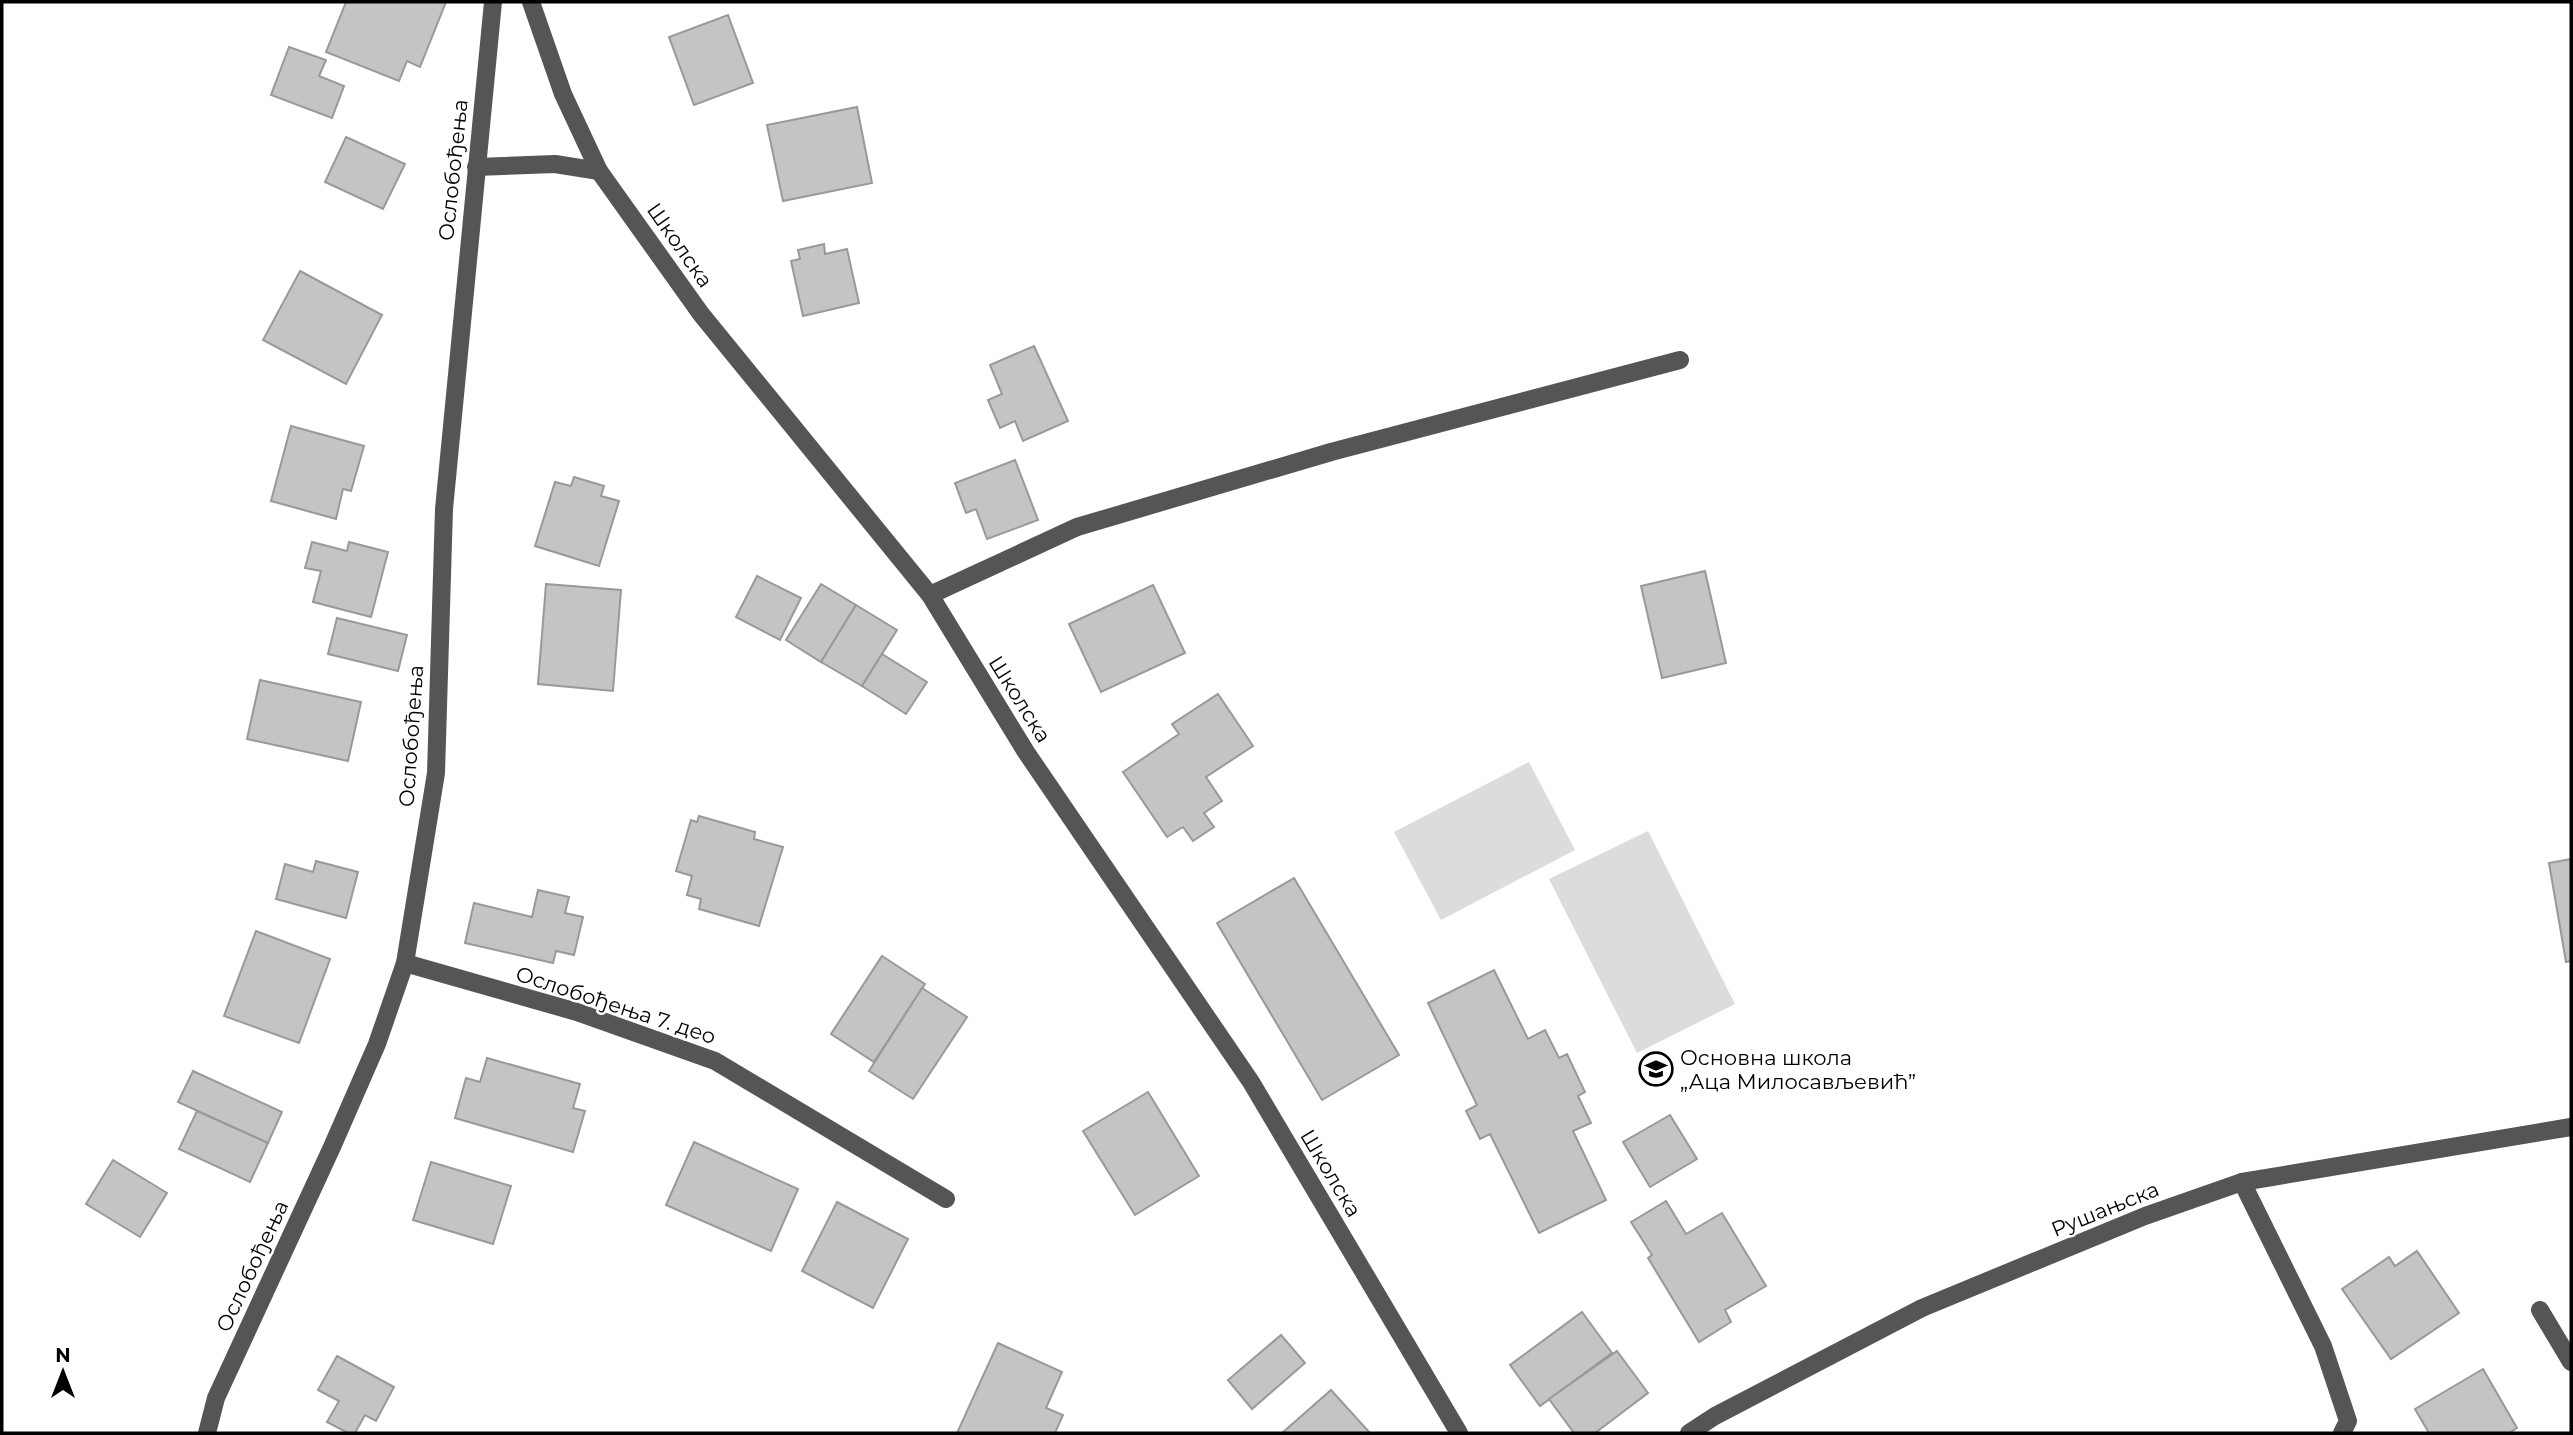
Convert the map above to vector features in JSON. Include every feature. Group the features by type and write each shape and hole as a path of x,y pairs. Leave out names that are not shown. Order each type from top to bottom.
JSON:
{"street":[{"name":"Ослобођења","path":"207,1433 216,1398 377,1044 405,963 436,773 444,509 493,2"},
{"name":"Школска","path":"531,2 563,94 600,171 701,314 930,595 1026,752 1251,1082 1459,1433"},
{"path":"476,167 555,164 600,171"},
{"path":"930,595 1077,527 1331,452 1679,360"},
{"name":"Ослобођења 7. део","path":"405,963 577,1012 715,1061 947,1199"},
{"name":"Рушањска","path":"1689,1433 1715,1416 1922,1308 2145,1216 2242,1182 2571,1126"},
{"path":"2242,1182 2323,1346 2348,1421 2342,1433"},
{"path":"2540,1310 2571,1362"}],"shaded area":[{"path":"1529,762 1575,850 1441,920 1394,832"},
{"path":"1648,831 1735,1004 1637,1053 1549,879"}],"building":[{"path":"346,2 446,2 420,67 407,61 399,81 326,52"},
{"path":"728,15 753,83 694,105 669,37"},
{"path":"289,47 326,60 319,76 344,86 332,118 271,95"},
{"path":"857,107 872,183 783,201 767,125"},
{"path":"346,137 405,164 383,209 325,182"},
{"path":"824,244 825,254 847,249 859,303 803,316 791,261 800,259 798,250"},
{"path":"300,271 382,315 346,384 263,340"},
{"path":"1034,346 1068,421 1023,441 1015,421 1000,428 988,400 1002,394 990,365"},
{"path":"291,426 364,446 351,491 343,489 336,519 271,501"},
{"path":"1015,460 1038,520 987,539 976,509 966,513 955,483"},
{"path":"574,477 604,486 601,496 619,501 599,566 535,546 555,482 571,486"},
{"path":"312,542 347,551 349,542 388,552 371,617 313,602 321,571 305,568"},
{"path":"1705,571 1726,663 1662,678 1641,586"},
{"path":"757,576 801,598 780,640 736,617"},
{"path":"546,584 621,590 613,691 538,684"},
{"path":"821,584 856,605 821,662 786,640"},
{"path":"1153,585 1185,653 1101,692 1069,624"},
{"path":"856,605 897,630 862,686 821,662"},
{"path":"337,618 407,635 398,671 328,654"},
{"path":"882,654 927,682 906,714 862,686"},
{"path":"260,680 361,702 348,761 247,739"},
{"path":"1218,694 1253,746 1206,777 1222,801 1204,813 1214,827 1193,841 1183,827 1167,837 1123,772 1179,734 1172,724"},
{"path":"699,816 755,832 754,839 783,847 759,926 699,909 701,899 687,895 692,876 676,871 691,820 697,822"},
{"path":"2571,859 2571,961 2566,962 2549,863"},
{"path":"316,861 358,872 346,918 276,899 285,864 313,872"},
{"path":"1294,878 1399,1055 1322,1100 1217,923"},
{"path":"538,890 569,897 565,913 583,917 574,955 556,951 553,963 465,943 474,903 532,917"},
{"path":"256,931 330,959 299,1043 224,1016"},
{"path":"882,956 925,984 874,1062 831,1034"},
{"path":"1494,970 1528,1039 1545,1030 1559,1058 1567,1054 1585,1092 1578,1096 1591,1123 1573,1131 1606,1200 1539,1233 1490,1134 1480,1139 1466,1111 1477,1105 1428,1003"},
{"path":"922,988 967,1017 913,1099 869,1071"},
{"path":"487,1058 580,1084 573,1108 585,1111 573,1152 455,1118 466,1078 480,1082"},
{"path":"193,1071 282,1112 268,1143 178,1102"},
{"path":"1148,1092 1199,1176 1135,1215 1083,1131"},
{"path":"197,1111 268,1143 250,1182 179,1149"},
{"path":"1670,1115 1697,1159 1650,1187 1623,1142"},
{"path":"694,1142 798,1189 771,1251 666,1205"},
{"path":"113,1160 167,1193 140,1237 86,1204"},
{"path":"431,1162 511,1186 493,1244 413,1220"},
{"path":"1666,1201 1686,1234 1722,1213 1766,1286 1725,1310 1731,1322 1699,1342 1648,1258 1652,1255 1631,1222"},
{"path":"837,1202 908,1239 873,1308 802,1271"},
{"path":"2417,1251 2459,1313 2391,1359 2342,1289 2389,1257 2395,1266"},
{"path":"1582,1312 1612,1353 1540,1406 1510,1365"},
{"path":"1281,1335 1305,1363 1252,1409 1228,1380"},
{"path":"998,1343 1062,1372 1046,1408 1063,1415 1055,1433 957,1433"},
{"path":"1617,1351 1648,1393 1595,1433 1574,1433 1549,1399"},
{"path":"337,1356 394,1387 376,1421 365,1415 355,1433 348,1433 327,1422 339,1401 318,1390"},
{"path":"2483,1369 2517,1428 2509,1433 2429,1433 2415,1409"},
{"path":"1331,1390 1370,1433 1282,1433"}],"place":[{"name":"Основна школа „Аца Милосављевић”","path":"1656,1069"}]}
